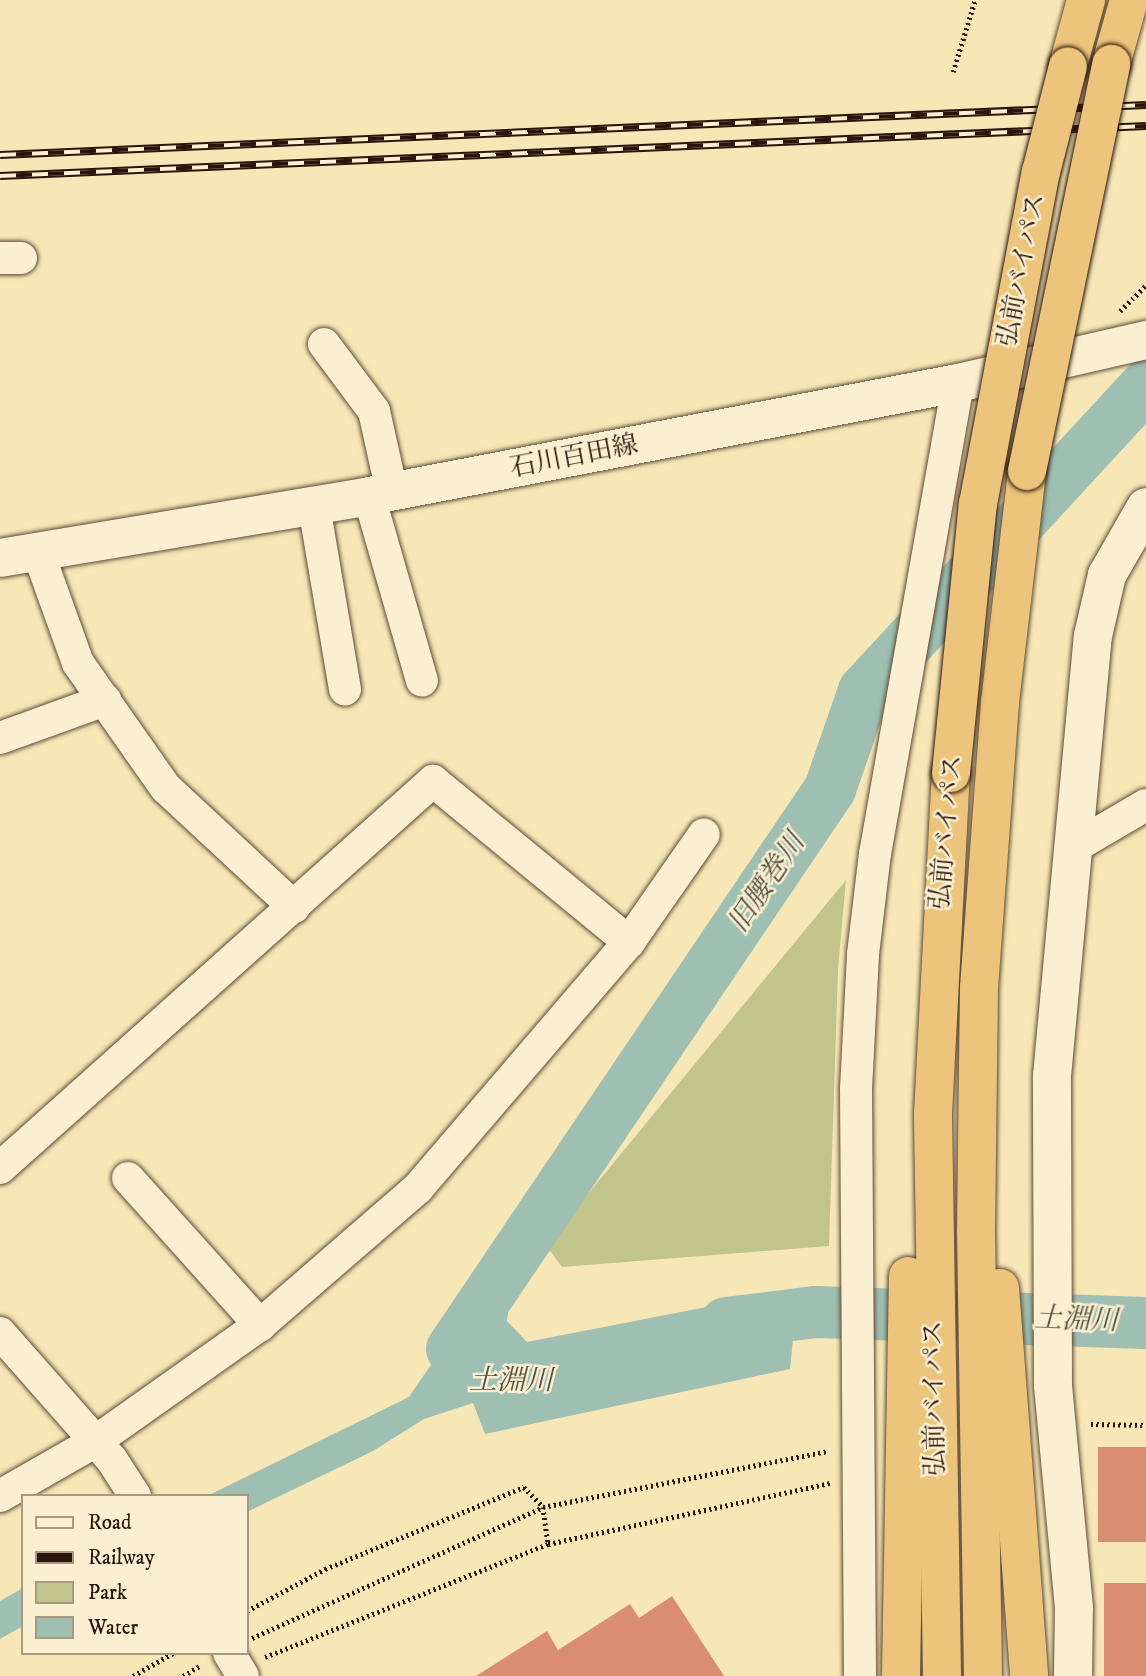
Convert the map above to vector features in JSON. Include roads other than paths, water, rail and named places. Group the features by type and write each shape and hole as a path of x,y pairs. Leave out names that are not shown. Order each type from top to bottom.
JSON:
{"highway":[{"name":"弘前バイパス","path":"942,1676 920,1394 921,1237 939,925 951,773 978,504 1041,172 1086,0"},
{"name":"弘前バイパス","path":"983,1676 993,1390 978,1028 1000,702 1027,471 1111,64 1129,0"},
{"path":"993,1390 1029,1676"},
{"path":"901,1676 920,1394"}],"street":[{"name":"石川百田線","path":"0,558 381,494 958,383 1138,342"},
{"path":"324,344 374,411 381,494 422,681"},
{"path":"860,1676 856,1089 875,854 958,383"},
{"path":"314,506 345,689"},
{"path":"1073,1676 1074,1608 1053,1385 1052,1076 1093,636 1107,575 1146,507"},
{"path":"38,552 78,663 166,788 294,907"},
{"path":"0,738 105,700"},
{"path":"0,1167 433,781 629,942"},
{"path":"1074,847 1146,805"},
{"path":"0,1496 104,1451 260,1325 418,1188 629,942 705,834"},
{"path":"128,1178 260,1325"},
{"path":"0,1334 104,1451 134,1494"}],"water":[{"name":"土淵川","path":"514,1267 507,1321 527,1342 798,1289 790,1369 485,1434 473,1403 424,1419 373,1451 248,1512 248,1494 211,1494 409,1397 458,1325"},
{"path":"21,1589 21,1627 0,1639 0,1601"}],"waterway":[{"name":"旧腰巻川","path":"452,1349 830,789 864,691 1146,385"},
{"name":"土淵川","path":"726,1323 816,1312 1146,1323"}],"railway":[{"path":"0,155 1146,105"},
{"path":"0,176 1146,126"}]}
